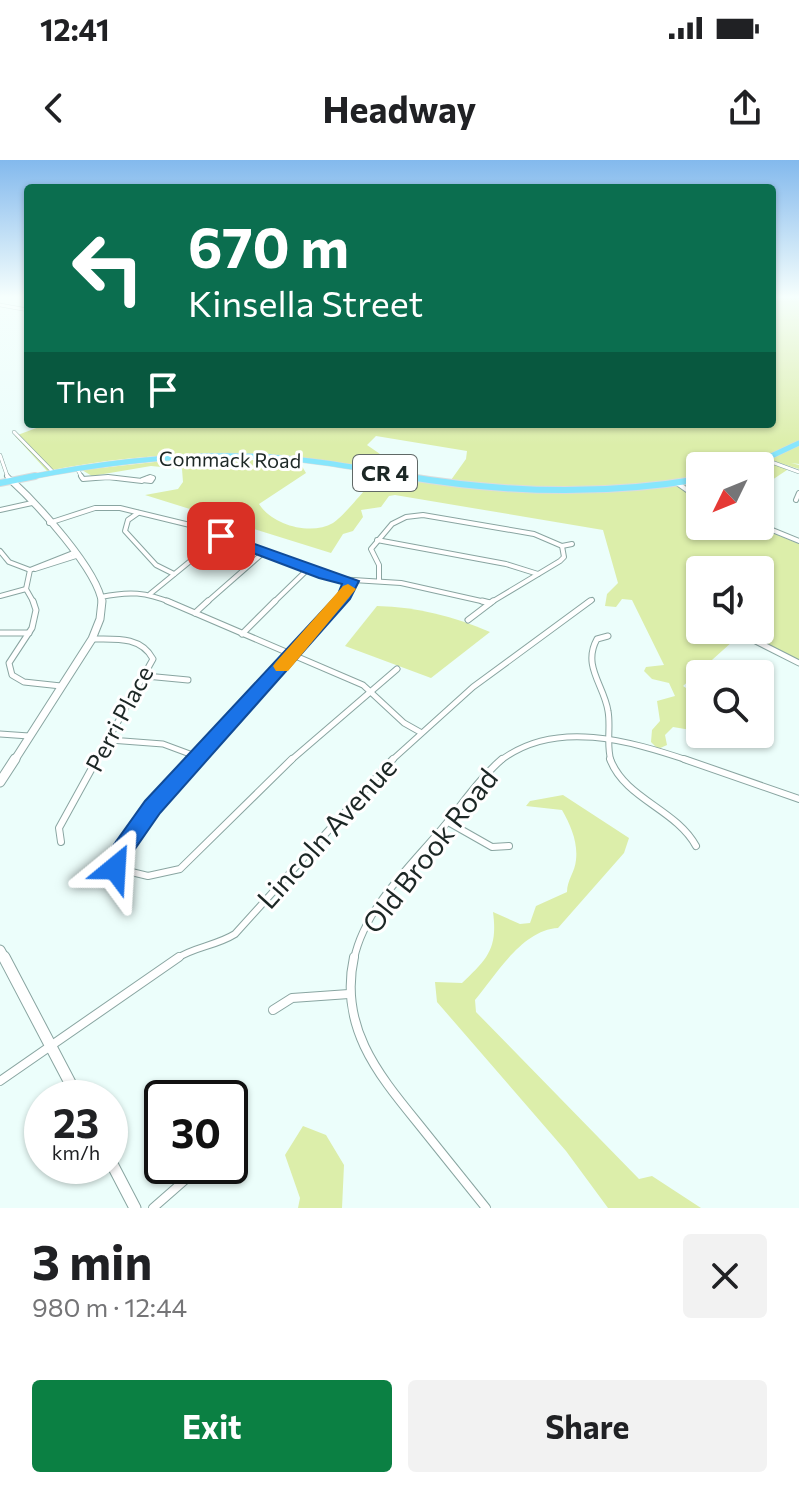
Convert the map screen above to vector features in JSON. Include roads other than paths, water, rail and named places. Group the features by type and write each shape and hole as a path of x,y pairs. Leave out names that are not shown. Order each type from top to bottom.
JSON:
{"main road":[{"path":"774,456 799,443"},
{"name":"Commack Road","path":"0,483 77,468 156,458 241,456 308,461 509,490 600,491 686,481"}],"street":[{"path":"14,432 53,472"},
{"path":"0,782 92,639 102,614 101,597 93,577 7,477 1,458"},
{"path":"774,463 799,472"},
{"path":"77,468 83,479 108,477 142,481"},
{"path":"677,483 686,489"},
{"path":"796,500 799,493"},
{"path":"0,510 32,503"},
{"path":"49,523 103,507 139,512 221,536 307,569 351,581 379,581 490,603"},
{"path":"139,512 128,520 125,531 156,565 174,574"},
{"path":"379,581 379,565 371,549 397,519 416,514 547,537 562,546 572,544"},
{"path":"774,531 799,541"},
{"path":"150,594 221,536"},
{"path":"377,540 523,567 539,575"},
{"path":"468,620 490,603 560,561 564,557 562,546"},
{"path":"0,551 15,565"},
{"path":"195,613 263,552"},
{"path":"0,565 15,565 30,570 75,554"},
{"path":"242,634 307,569"},
{"path":"9,669 13,655 29,633 37,614 37,605 26,589 30,570"},
{"path":"351,581 345,596 138,827 117,857 115,868 153,877 180,869 306,745 397,669"},
{"path":"0,596 26,589"},
{"path":"101,597 129,591 150,594 195,613 370,691 404,723 420,732"},
{"name":"Lincoln Avenue","path":"0,1081 185,953 217,945 235,934 358,793 420,732 480,680 592,600"},
{"path":"0,633 29,633"},
{"path":"608,636 597,639 592,645 590,659 609,710 607,756 618,775 637,794 691,833 696,846"},
{"name":"Perri Place","path":"61,842 59,828 153,659 148,648 129,641 92,639"},
{"path":"761,644 799,663"},
{"path":"0,672 9,669"},
{"path":"9,669 24,682 61,686"},
{"path":"146,676 188,680"},
{"path":"0,734 29,736"},
{"name":"Old Brook Road","path":"486,1208 366,1057 349,994 355,951 363,932 408,870 493,767 521,747 558,737 607,740 728,774 799,799"},
{"path":"110,740 163,744 198,757"},
{"path":"448,822 492,847 509,846"},
{"path":"0,950 68,1080"},
{"path":"273,1010 292,998 349,994"},
{"path":"122,1184 135,1208"},
{"path":"153,1208 180,1184"}]}
